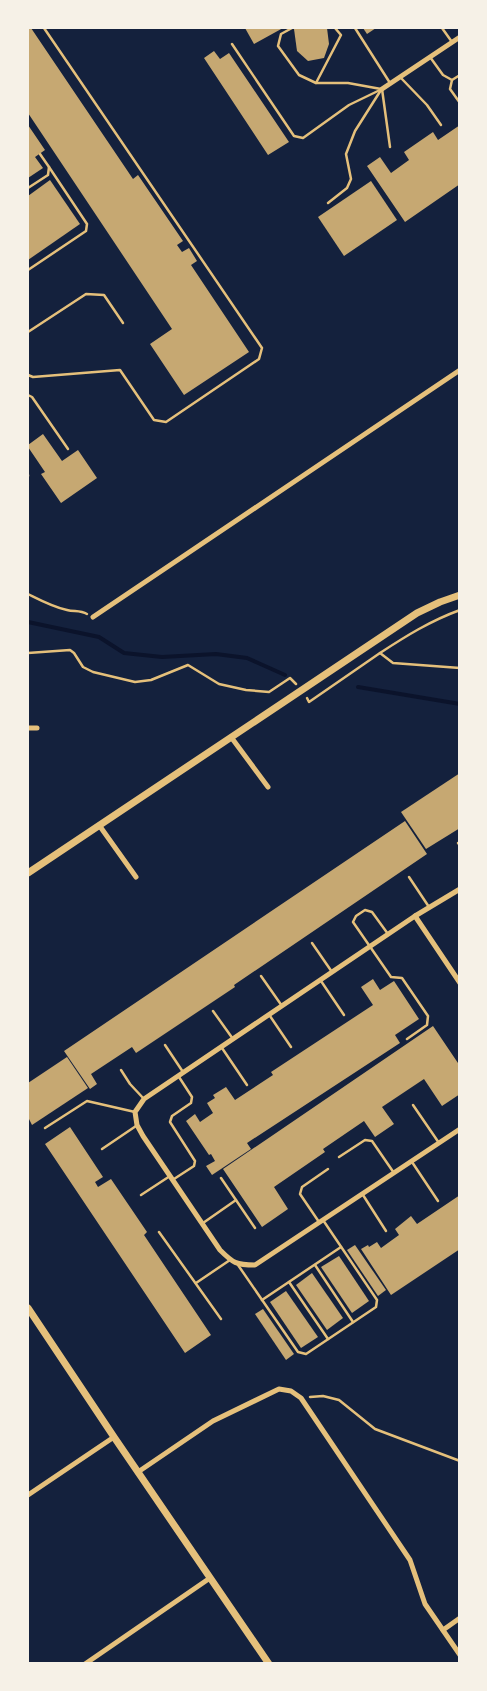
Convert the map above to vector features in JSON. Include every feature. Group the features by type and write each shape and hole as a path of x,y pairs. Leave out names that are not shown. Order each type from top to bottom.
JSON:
{"street":[{"path":"382,89 460,37"},
{"path":"93,617 460,370"},
{"path":"28,873 417,612 460,595"},
{"path":"28,728 37,728"},
{"path":"231,737 268,787"},
{"path":"99,825 136,877"},
{"path":"459,889 415,916 183,1072 144,1099 135,1112 138,1126 143,1136 171,1178 220,1250 238,1265 255,1264 460,1129"},
{"path":"415,916 460,983"},
{"path":"28,1308 269,1664"},
{"path":"138,1472 213,1421 279,1389 291,1391 301,1398 410,1560 425,1604 460,1655"},
{"path":"28,1495 114,1437"},
{"path":"85,1664 210,1578"},
{"path":"443,1630 460,1618"}],"lane":[{"path":"28,375 34,377 120,370 154,420 166,422 259,359 262,348 44,28"},
{"path":"292,28 281,34 278,46 299,75 316,83 348,83 382,89"},
{"path":"316,83 340,35 335,28"},
{"path":"355,28 390,83"},
{"path":"442,28 452,42"},
{"path":"232,44 294,136 303,138 349,105 382,89"},
{"path":"430,57 443,75 452,80"},
{"path":"460,75 452,80 450,89 460,103"},
{"path":"400,77 427,105 441,125"},
{"path":"382,89 390,147"},
{"path":"328,203 347,188 351,179 346,154 356,131 382,89"},
{"path":"28,270 86,231 88,224 40,154"},
{"path":"28,188 48,174 49,167"},
{"path":"28,332 86,294 104,295 123,323"},
{"path":"28,395 32,397 68,449"},
{"path":"410,877 429,907"},
{"path":"388,934 372,912 365,910 356,916 353,922 391,977 402,978 428,1016 427,1025 407,1039"},
{"path":"312,943 332,972"},
{"path":"261,976 282,1006"},
{"path":"320,980 344,1015"},
{"path":"213,1011 232,1039"},
{"path":"269,1014 291,1047"},
{"path":"165,1045 183,1072"},
{"path":"221,1047 247,1085"},
{"path":"120,1070 144,1099"},
{"path":"141,1195 194,1166 195,1161 170,1122 172,1116 191,1102 192,1096 178,1076"},
{"path":"45,1128 87,1101 135,1112"},
{"path":"413,1105 439,1143"},
{"path":"102,1149 138,1126"},
{"path":"339,1158 365,1140 372,1141 394,1172"},
{"path":"411,1161 438,1201"},
{"path":"238,1265 298,1352 306,1354 376,1307 376,1300 341,1247 300,1194 302,1187 328,1169"},
{"path":"221,1178 255,1228"},
{"path":"362,1194 386,1231"},
{"path":"202,1223 236,1200"},
{"path":"160,1232 221,1319"},
{"path":"262,1300 341,1247"},
{"path":"196,1283 230,1260"},
{"path":"315,1265 354,1322"},
{"path":"289,1282 328,1339"}],"path":[{"path":"28,594 68,611 83,611 93,617"},
{"path":"28,653 70,650 83,667 93,672 135,682 151,680 188,665 214,681 246,690 269,692 290,678 309,702 412,632 437,618 460,610"},
{"path":"380,653 393,663 460,668"},
{"path":"301,1398 323,1396 340,1400 375,1429 460,1461"}],"building":[{"path":"28,28 31,28 133,179 138,175 183,241 177,245 182,252 189,248 197,261 191,265 249,352 184,395 150,344 172,329 28,113"},
{"path":"245,28 283,28 254,44"},
{"path":"327,28 329,44 324,58 308,61 297,51 294,29"},
{"path":"363,28 376,28 367,34"},
{"path":"214,51 220,59 229,53 289,142 268,155 204,58"},
{"path":"28,125 45,150 35,157 43,168 28,178"},
{"path":"460,125 460,184 405,222 367,166 380,157 391,173 409,160 404,152 433,132 438,140"},
{"path":"50,180 80,224 28,260 28,196"},
{"path":"371,181 397,220 344,256 318,217"},
{"path":"43,434 62,461 78,450 97,478 61,503 41,474 45,472 28,447 28,445"},
{"path":"460,773 460,828 426,849 401,812"},
{"path":"405,821 427,854 136,1053 132,1047 91,1074 97,1084 90,1089 64,1051"},
{"path":"373,979 380,990 394,981 419,1019 395,1035 400,1043 247,1143 251,1149 212,1175 206,1166 215,1161 186,1121 195,1114 200,1122 213,1113 207,1103 215,1098 213,1095 226,1087 235,1100 273,1075 271,1072 373,1005 361,987"},
{"path":"433,1026 460,1066 460,1094 442,1106 424,1079 382,1107 394,1124 375,1137 364,1121 323,1149 325,1152 274,1187 288,1209 262,1227 223,1169"},
{"path":"67,1057 88,1088 32,1125 28,1117 28,1083"},
{"path":"70,1127 103,1177 95,1182 98,1187 111,1179 147,1232 144,1235 211,1335 185,1353 45,1144"},
{"path":"460,1195 460,1249 391,1295 361,1249 377,1242 381,1248 399,1235 395,1229 411,1216 417,1224"},
{"path":"355,1245 386,1290 378,1296 347,1250"},
{"path":"339,1256 369,1301 352,1313 321,1267"},
{"path":"312,1273 343,1318 327,1330 296,1285"},
{"path":"286,1291 318,1337 301,1348 270,1302"},
{"path":"263,1309 294,1354 286,1360 255,1314"}],"waterway":[{"path":"28,622 99,637 124,653 162,657 216,654 247,658 285,675"},
{"path":"358,687 460,704"}]}
